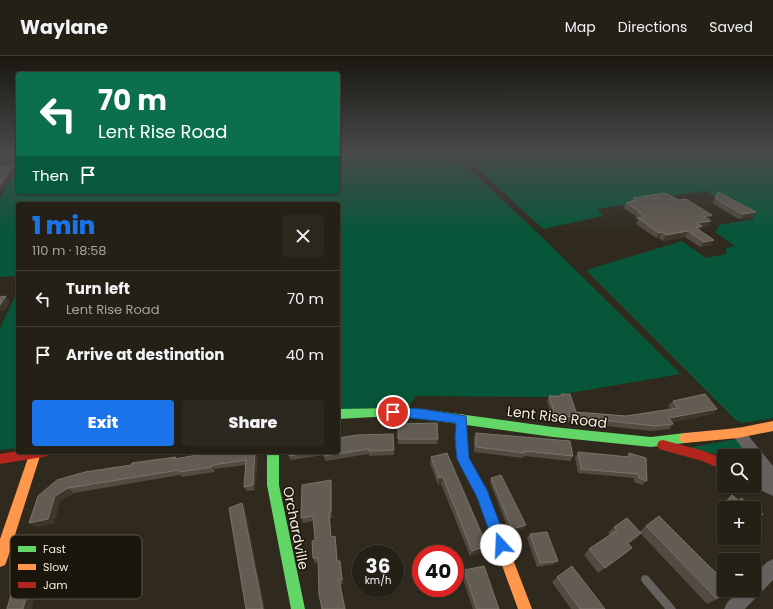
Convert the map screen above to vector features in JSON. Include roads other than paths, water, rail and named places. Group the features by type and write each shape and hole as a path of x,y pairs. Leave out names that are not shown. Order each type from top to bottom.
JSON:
{"street":[{"name":"Lent Rise Road","path":"340,414 393,412 422,414 554,432 651,442 738,433 773,426"},
{"path":"462,419 461,438 463,459 482,494 525,609"},
{"path":"738,433 773,477"},
{"path":"651,442 704,456 717,462"},
{"path":"0,459 32,454"},
{"path":"0,560 39,454"},
{"name":"Orchardville","path":"273,454 273,485 298,609"},
{"path":"761,483 773,489"},
{"path":"761,580 773,568"},
{"path":"733,609 744,597"}],"lane":[{"path":"645,579 670,609"}]}
